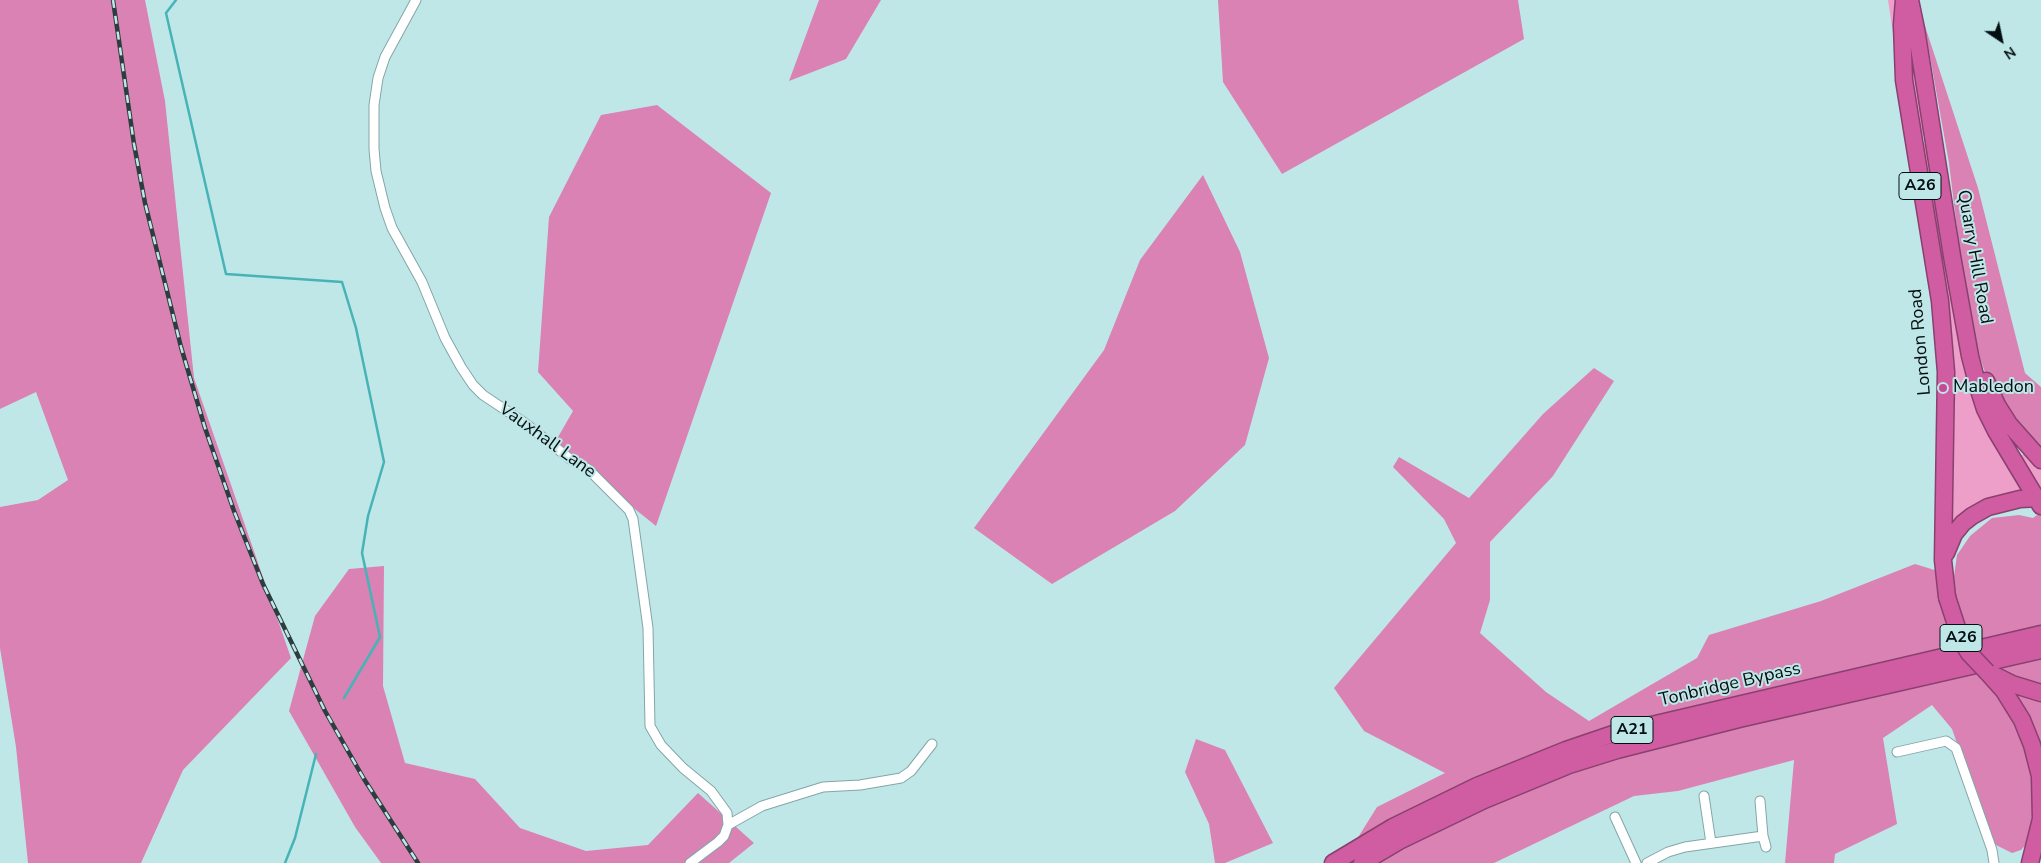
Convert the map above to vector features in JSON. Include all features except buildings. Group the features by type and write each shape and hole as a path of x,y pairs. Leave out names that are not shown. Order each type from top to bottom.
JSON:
{"highway":[{"name":"London Road","path":"1904,0 1902,25 1904,80 1940,301 1946,372 1943,560 1947,597 1961,640 1969,653 1987,672 2008,688"},
{"name":"Quarry Hill Road","path":"1910,0 1970,356 1985,409 1996,431 2040,501"},
{"path":"1967,332 1997,405 2019,436 2041,460"},
{"path":"1988,507 2020,499 2040,501"},
{"name":"A26","path":"1943,560 1954,534 1963,523 1988,507"},
{"path":"1988,507 2021,507 2036,510 2041,514"},
{"name":"Tonbridge Bypass","path":"1333,863 1393,827 1477,786 1566,750 1613,734 2041,634"},
{"name":"Tonbridge Bypass","path":"1362,863 1400,841 1484,800 1569,765 1681,733 2041,650"},
{"path":"2008,688 2041,692"},
{"path":"2008,688 2032,745 2040,776 2040,819 2030,863"}],"street":[{"name":"Vauxhall Lane","path":"416,0 385,57 378,78 374,105 373,129 376,171 392,228 422,282 445,338 473,385 483,395 525,423 570,459 588,469 629,510 633,519 648,628 650,726 661,745 719,800 727,814 728,825"},
{"path":"1897,752 1946,741 1956,748 1992,850 1994,863"},
{"path":"690,863 724,836 728,825 762,806 823,787 860,785 901,778 911,771 932,744"},
{"path":"1704,796 1711,842"},
{"path":"1760,801 1763,836 1766,847"},
{"path":"1615,817 1636,863"},
{"path":"1647,863 1668,852 1711,842 1763,836"}],"shaded area":[{"path":"0,0 145,0 165,101 194,378 291,658 183,770 141,863 28,863 16,747 0,648 0,507 38,500 68,480 36,392 0,409"},
{"path":"819,0 881,0 846,59 789,81"},
{"path":"1218,0 1518,0 1524,39 1282,174 1223,82"},
{"path":"1888,0 1897,0 1908,137 1891,20"},
{"path":"1907,22 1926,131 1921,137 1916,108"},
{"path":"1924,23 1978,188 2025,373 2041,387 2041,454 1990,386 1976,347 1964,286 1949,163"},
{"path":"657,105 771,193 656,526 554,444 573,411 538,372 549,217 601,115"},
{"path":"1921,143 1926,144 1935,182 1935,205 1940,232 1937,240"},
{"path":"1203,175 1240,252 1269,358 1245,445 1175,511 1052,584 974,528 1104,350 1140,260"},
{"path":"1939,248 1947,253 1962,336 2030,496 1949,533 1954,397 1953,368"},
{"path":"1594,368 1614,381 1553,476 1490,542 1490,600 1480,633 1546,692 1589,721 1697,658 1709,635 1821,601 1915,564 1954,576 1957,555 1970,536 1992,518 2019,515 2033,518 2041,512 2041,828 2021,850 2012,853 1992,843 1952,729 1932,705 1883,738 1897,824 1835,854 1834,863 1785,863 1794,760 1678,791 1634,796 1494,863 1342,863 1377,807 1445,773 1364,731 1334,688 1456,543 1444,519 1393,467 1399,457 1469,498 1543,414"},
{"path":"2024,454 2041,470 2041,495 2020,456"},
{"path":"384,566 383,686 405,763 475,779 520,828 586,851 648,845 698,793 754,843 729,863 381,863 355,827 289,711 315,616 349,569"},
{"path":"1196,739 1225,750 1273,843 1225,863 1215,863 1209,824 1185,772"}],"waterway":[{"path":"176,0 166,13 226,274 342,282 356,328 384,462 368,516 362,553 380,637 344,698"},
{"path":"285,863 295,838 316,754"}],"railway":[{"path":"113,0 134,144 145,203 181,347 205,428 234,511 263,584 325,711 364,779 418,863"}],"place":[{"name":"Mabledon","path":"1943,388"}]}
